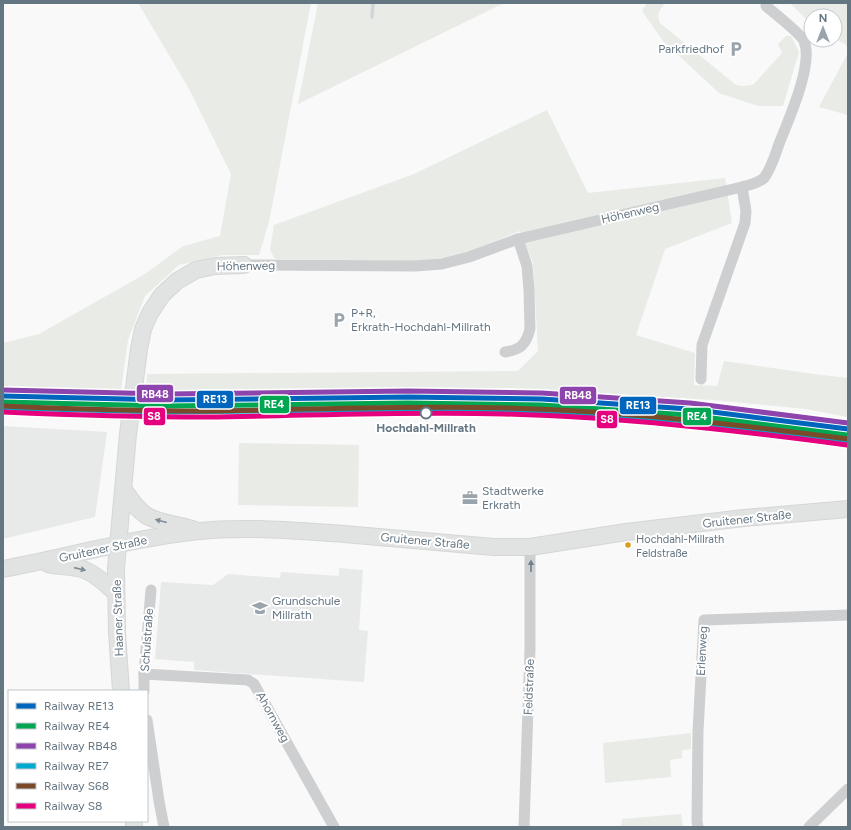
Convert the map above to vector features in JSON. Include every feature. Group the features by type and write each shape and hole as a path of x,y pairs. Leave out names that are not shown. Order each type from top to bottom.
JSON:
{"main road":[{"name":"Höhenweg","path":"119,544 128,434 139,349 143,329 150,313 162,295 177,281 196,270 215,266 244,266"},
{"path":"124,490 139,509 147,516 198,531"},
{"name":"Gruitener Straße","path":"3,569 42,562 119,544 198,531 277,529 494,547 530,547 631,532 744,518 848,509"},
{"name":"Haaner Straße","path":"119,544 116,568 116,593 121,690"},
{"path":"42,562 58,567 85,570 116,593"}],"street":[{"name":"Höhenweg","path":"244,266 415,266 442,264 470,257 518,239 742,187 761,181 765,176 797,98 805,64 805,45 802,37 766,6"},
{"path":"701,379 702,345 745,223 746,212 742,187"},
{"path":"505,352 516,351 524,344 530,329 527,266 518,239"},
{"name":"Feldstraße","path":"524,827 531,584 530,547"},
{"name":"Schulstraße","path":"144,690 151,590"},
{"name":"Erlenweg","path":"698,827 698,730 704,620 848,615"},
{"name":"Ahornweg","path":"144,674 248,680 254,684 334,827"},
{"path":"148,727 164,827"},
{"path":"810,827 848,789"}],"shaded area":[{"path":"138,3 311,3 269,222 259,255 222,255 179,265 145,296 128,340 121,390 3,386 3,343 39,334 145,274 183,246 220,236 231,174 188,87"},
{"path":"318,3 504,3 298,104"},
{"path":"647,3 665,3 659,12 658,17 660,23 736,85 753,85 782,53 778,44 786,36 791,36 799,52 783,106 758,106 719,93 663,41 642,11"},
{"path":"790,3 848,3 848,48 843,43 843,8 803,8 803,16"},
{"path":"848,53 848,115 819,107"},
{"path":"547,110 588,193 725,178 732,223 665,249 636,335 695,353 694,385 717,386 724,361 848,378 848,417 806,409 713,400 512,388 146,391 147,374 518,371 538,351 533,263 520,231 470,251 445,258 420,261 275,259 270,250 274,225 414,174"},
{"path":"3,426 107,432 95,517 3,539"},
{"path":"239,443 359,445 358,507 238,505"},
{"name":"Grundschule Millrath","path":"339,568 363,570 359,630 368,631 364,682 194,670 194,662 155,659 161,582 213,585 228,574 280,578 281,572 339,576"},
{"path":"691,733 691,749 682,750 682,758 670,760 671,777 605,783 603,743"},
{"path":"681,814 683,827 621,827 622,819"}],"waterway":[{"path":"372,17 373,3"}],"rail line":[{"name":"RB48","path":"3,390 165,394 408,391 542,393 690,403 848,423"},
{"name":"RE13","path":"3,396 165,400 408,397 542,399 689,409 848,429"},
{"name":"RE4","path":"3,402 165,406 408,403 542,405 688,415 847,435"},
{"name":"S68","path":"3,406 182,411 431,407 505,408 634,415 762,428 848,439"},
{"name":"RE7","path":"3,408 165,412 408,409 542,411 688,421 847,441"},
{"name":"S8","path":"3,412 182,417 430,413 504,414 633,421 761,434 847,445"}],"place":[{"name":"Parkfriedhof","path":"736,49"},
{"name":"P+R, Erkrath-Hochdahl-Millrath","path":"339,320"},
{"name":"Hochdahl-Millrath","path":"426,413"},
{"name":"Stadtwerke Erkrath","path":"470,498"},
{"name":"Hochdahl-Millrath Feldstraße","path":"628,545"},
{"name":"Grundschule Millrath","path":"260,608"}]}
